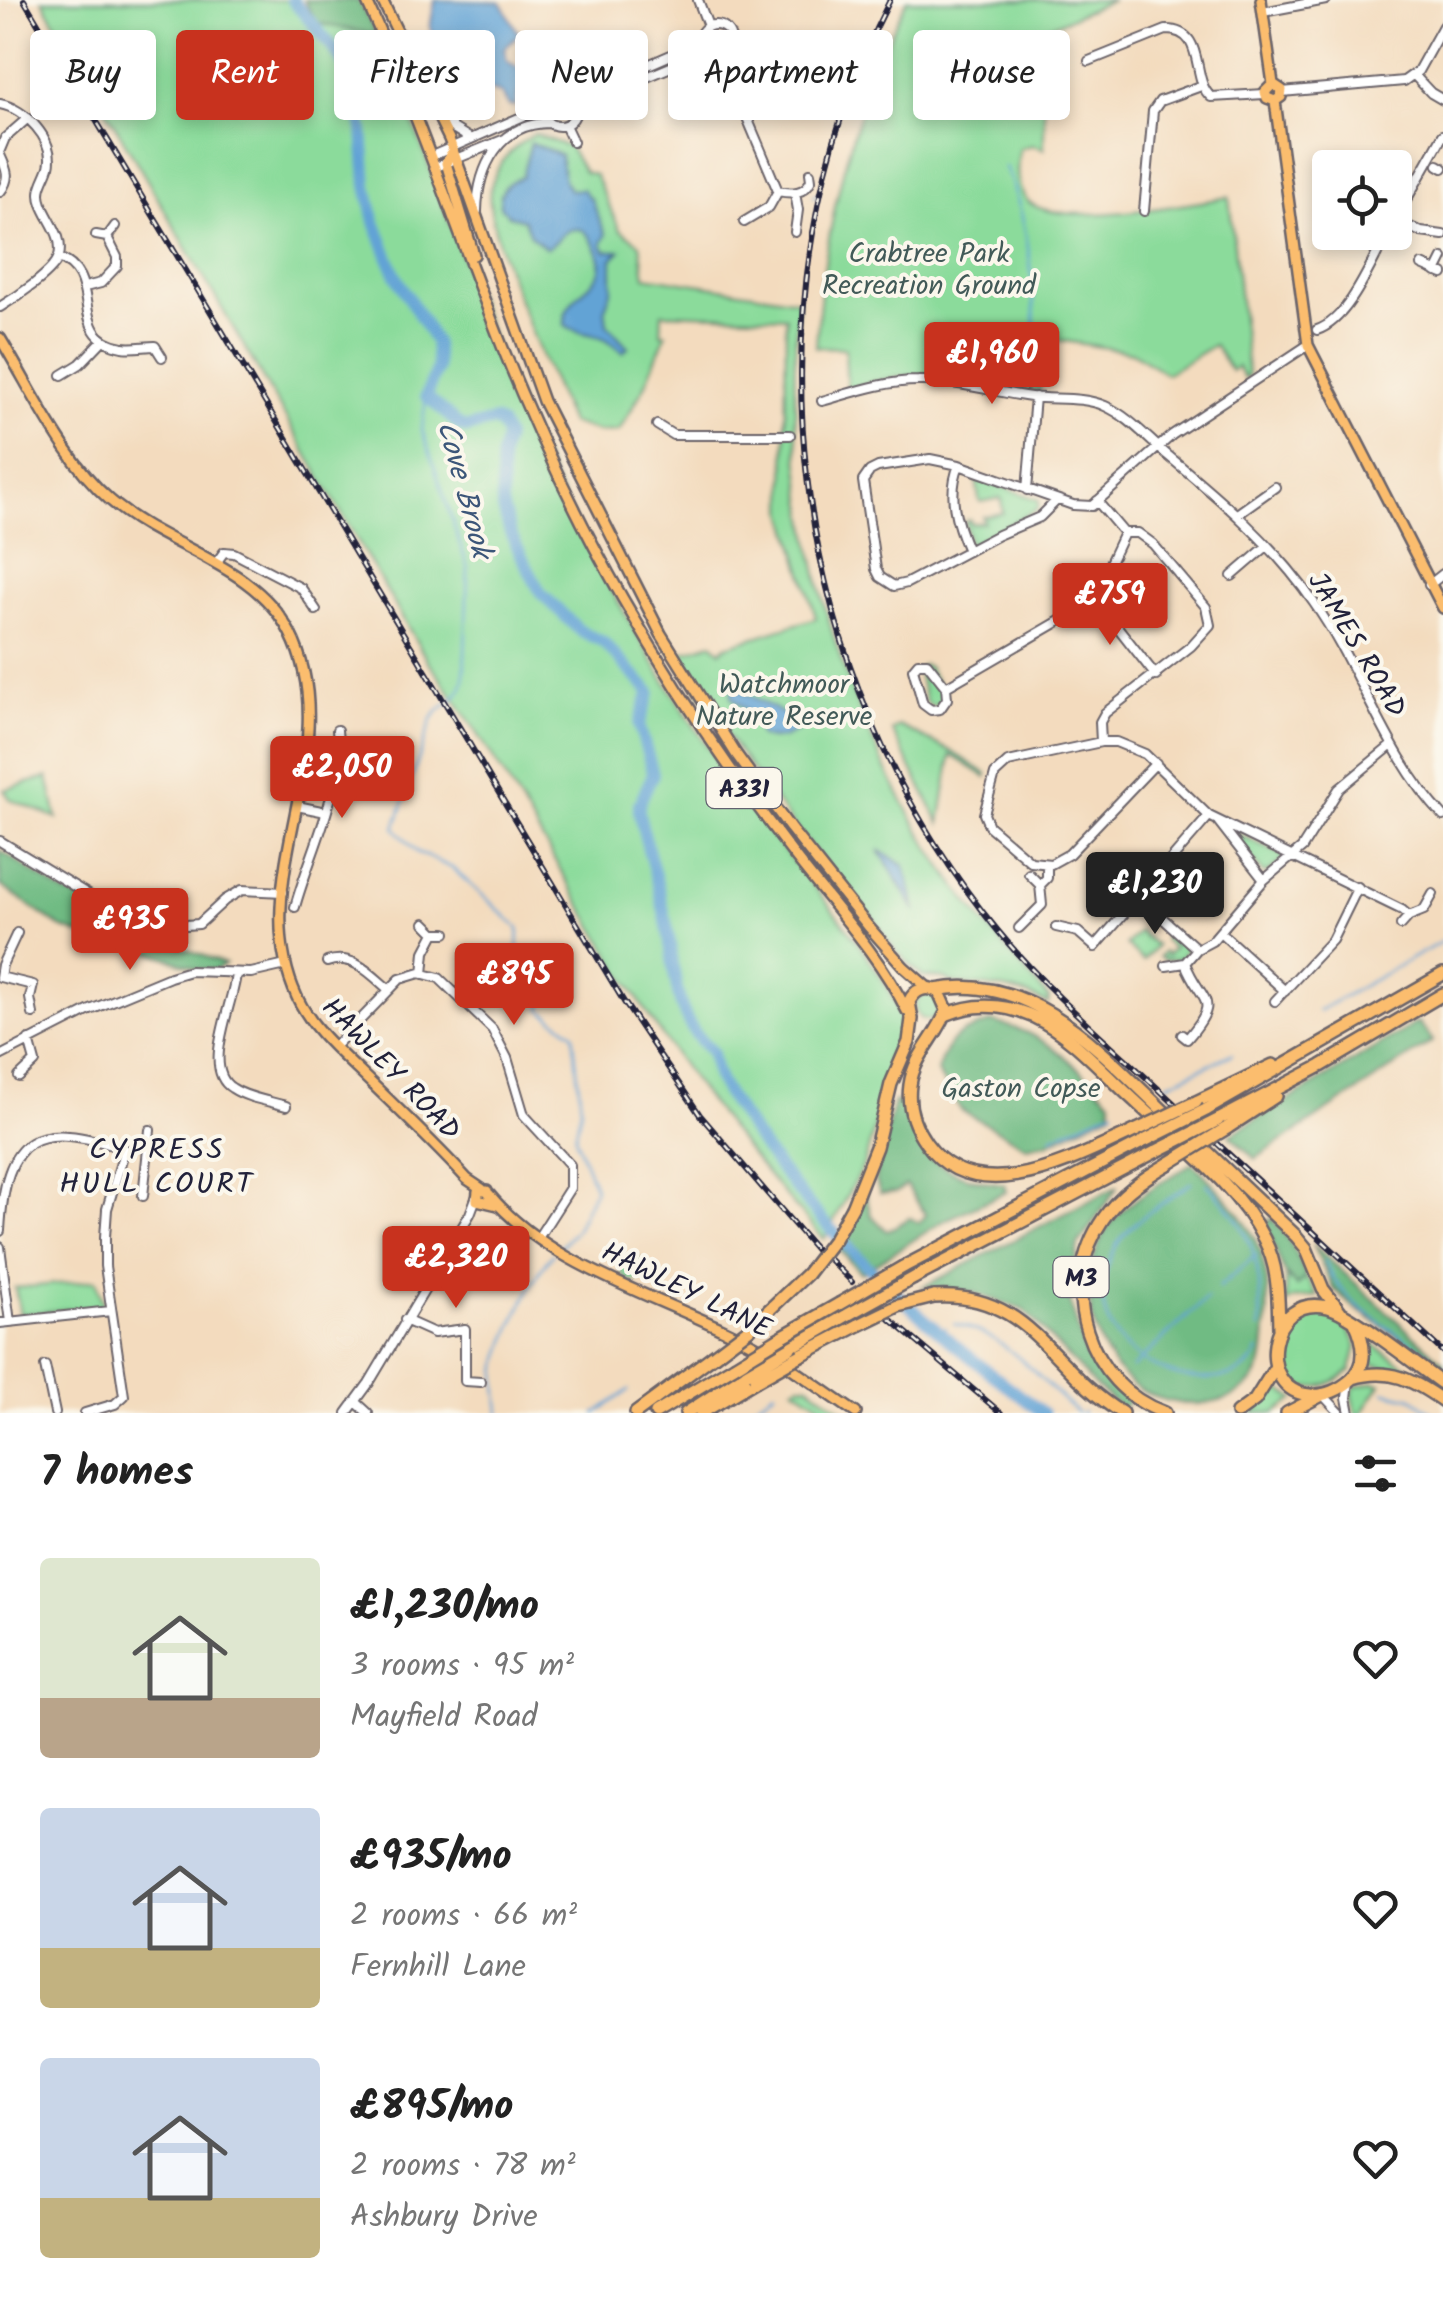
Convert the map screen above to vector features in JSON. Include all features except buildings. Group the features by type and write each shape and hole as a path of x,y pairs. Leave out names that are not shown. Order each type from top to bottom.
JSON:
{"highway":[{"path":"656,1413 903,1267 1146,1140 1443,974"},
{"path":"636,1413 750,1328 807,1274 834,1239 852,1207 876,1147 892,1084 909,1042 911,998 919,990 932,989 971,988 1010,995 1066,1022 1296,1236 1308,1252 1323,1289 1340,1311 1443,1384"},
{"path":"932,989 945,1000 942,1019 918,1056 909,1099 914,1122 925,1142 954,1167 990,1178 1022,1175 1075,1158 1201,1106"},
{"name":"M3","path":"1165,1413 1134,1398 1101,1363 1086,1333 1080,1292 1086,1253 1102,1220 1128,1191 1222,1124 1443,994"},
{"path":"910,1016 925,1027 966,1008 988,1006 1037,1018 1067,1039 1233,1194 1265,1240 1277,1276 1279,1328 1276,1368 1255,1400 1237,1413"},
{"name":"M3","path":"686,1413 795,1352 849,1314 914,1278 1157,1151 1222,1124"},
{"name":"M3","path":"795,1352 898,1306 934,1297 973,1299 1012,1314 1100,1398 1122,1413"},
{"path":"1279,1328 1290,1314 1305,1306 1340,1311"},
{"path":"1351,1380 1361,1366 1364,1348 1354,1322"},
{"path":"1276,1368 1288,1388 1321,1395"},
{"path":"1287,1413 1373,1373 1401,1376 1443,1401"},
{"name":"M3","path":"701,1413 751,1377"}],"main road":[{"name":"A331","path":"366,0 445,159 477,210 542,401 671,652 736,754 808,853 904,967 932,989"},
{"name":"A331","path":"382,0 397,30"},
{"path":"1261,0 1273,84"},
{"path":"1273,84 1265,94 1267,98 1279,97"},
{"path":"1273,84 1281,88 1308,345 1443,608"},
{"name":"A331","path":"435,120 472,238 476,271 521,391 555,468 621,595 713,745 786,846 884,967 910,1016"},
{"name":"HAWLEY ROAD","path":"0,338 72,456 99,490 133,518 242,580 271,605 291,634 306,683 308,716 283,892 281,926 286,964 303,1009 334,1047 467,1179"},
{"name":"HAWLEY LANE","path":"467,1179 482,1197 551,1246 756,1345 856,1413"}],"street":[{"path":"698,0 708,26"},
{"path":"1262,12 1326,0"},
{"path":"705,30 718,24 727,30"},
{"path":"1279,97 1399,82 1414,75 1443,26"},
{"path":"1089,62 1174,30 1189,40 1199,62 1200,86 1211,98 1265,94"},
{"path":"1414,75 1443,100"},
{"path":"1144,210 1154,111 1160,101 1200,86"},
{"path":"0,104 17,108 46,144 50,161 39,192 58,238 58,258 48,273 0,307"},
{"path":"0,192 7,183 8,172 0,153 5,138 28,118"},
{"path":"449,120 473,139"},
{"path":"445,159 473,139 515,120"},
{"path":"565,125 569,120"},
{"path":"748,120 778,191"},
{"path":"445,159 509,138 532,124 565,125"},
{"path":"565,125 572,142"},
{"path":"1412,190 1443,135"},
{"path":"477,210 485,164 509,138"},
{"path":"778,191 795,193 809,185 810,173"},
{"path":"744,222 768,206 778,191"},
{"path":"795,193 795,232"},
{"path":"107,237 115,226"},
{"path":"1412,228 1443,237"},
{"path":"96,235 107,237"},
{"path":"85,287 100,282 117,266 107,237"},
{"path":"1317,330 1333,323 1345,308 1378,250"},
{"path":"58,258 71,262 80,274 92,330 103,340 122,347 155,346 162,357"},
{"path":"1422,265 1440,273 1443,258"},
{"path":"62,375 80,364 103,340"},
{"path":"1057,500 1040,516 907,584 894,586 886,582 876,566 863,482 878,467 930,459 1085,507 1098,501 1158,447 1308,345"},
{"name":"JAMES ROAD","path":"822,401 884,384 922,380 1101,404 1123,417 1237,514 1314,602 1392,745 1443,816"},
{"path":"1027,490 1035,397"},
{"path":"657,425 673,435 790,435"},
{"path":"959,466 952,490 958,528 968,551"},
{"path":"1237,514 1275,487"},
{"path":"1098,501 1124,533"},
{"path":"946,687 1082,608 1094,597 1124,533"},
{"path":"1101,742 1102,718 1206,633 1210,624 1209,614 1146,537 1124,533"},
{"path":"1232,576 1267,546"},
{"name":"HAWLEY ROAD","path":"216,563 224,552 234,553 301,588 316,610"},
{"path":"1429,584 1443,574"},
{"path":"1094,597 1156,676"},
{"path":"918,663 927,663 946,687 945,705 931,710 923,704 912,669 918,663"},
{"path":"295,908 326,812 335,766 336,730"},
{"path":"1156,763 1069,854 1047,865 1023,858 988,826 984,814 996,774 1008,762 1101,742 1131,745 1156,763 1213,818 1264,880"},
{"path":"1164,967 1184,962 1196,949 1212,941 1264,880 1294,857 1339,789 1392,745"},
{"path":"297,806 326,812"},
{"path":"1213,818 1406,914 1424,910 1433,894"},
{"path":"1056,926 1078,932 1098,950 1139,897 1213,818"},
{"path":"0,841 92,897 172,926 200,924 242,890 283,892"},
{"path":"1040,885 1047,878 1047,865"},
{"path":"1019,928 1042,905 1040,885 1028,874"},
{"path":"1275,1001 1336,935 1358,888"},
{"path":"1139,897 1196,949"},
{"path":"1401,925 1406,914"},
{"path":"425,923 435,933 446,933"},
{"path":"1220,932 1285,990"},
{"path":"17,933 0,977 32,985 33,1014"},
{"path":"423,974 426,952 435,933"},
{"path":"327,962 348,959 388,990"},
{"path":"1183,1041 1204,1020 1207,1007 1184,962"},
{"path":"0,1056 170,977 190,971 236,974 286,964"},
{"path":"236,974 217,1058 220,1077 236,1091 286,1106"},
{"path":"334,1047 405,976 423,974 446,983 492,1029 507,1058 524,1115 570,1165 570,1188 538,1238"},
{"path":"20,1076 35,1062 29,1040"},
{"path":"143,1196 150,1130"},
{"path":"0,1231 2,1192 16,1155 43,1135 68,1133 146,1151"},
{"path":"85,1413 115,1404 124,1396 105,1266 107,1209 124,1148"},
{"path":"347,1413 482,1197"},
{"path":"0,1247 5,1322 111,1311"},
{"path":"405,1320 434,1333 465,1330 465,1381 480,1382"},
{"path":"45,1366 55,1413"},
{"path":"1350,1413 1347,1398 1351,1380"},
{"path":"1321,1395 1340,1413"},
{"path":"356,1402 368,1413"}],"green space":[{"path":"42,0 296,0 308,21 352,30 334,30 334,120 411,120 515,394 594,557 719,764 862,948 895,1004 903,1028 864,1164 824,1239 720,1116 629,985 507,780 427,660 112,120 156,120 156,30 60,30"},
{"path":"304,0 358,0 374,30 352,30 317,23"},
{"name":"Crabtree Park Recreation Ground","path":"907,0 1113,0 1041,30 913,30 913,120 1044,120 1044,149 1033,145 1020,148 1017,169 1021,190 1028,201 1043,209 1094,214 1229,197 1248,376 1244,379 1237,367 1231,371 1214,345 1166,374 1132,352 1040,337 1040,392 943,375 895,378 847,390 845,348 816,347 820,302 834,213 858,120 893,120 893,30"},
{"name":"Watchmoor Nature Reserve","path":"535,134 569,147 584,172 595,175 620,230 640,244 645,276 798,300 797,443 805,514 819,584 839,653 894,785 930,848 971,907 1049,998 1048,1004 1006,989 923,977 895,950 874,919 801,835 738,751 675,655 712,643 721,651 726,646 816,618 785,512 786,317 662,313 661,333 666,334 645,386 619,431 599,432 570,423 508,271 491,211 490,192 500,165 519,144"},
{"path":"976,477 1039,500 1038,509 969,545 965,521 984,522 983,517 1003,513 1001,498 979,500"},
{"path":"923,665 928,667 944,696 938,705 926,702 917,670"},
{"path":"899,726 987,774 986,777 951,755 940,823 892,731"},
{"path":"48,777 57,818 11,800 4,790"},
{"path":"1228,829 1283,855 1284,858 1263,873"},
{"path":"0,850 64,893 110,912 119,923 225,964 215,970 198,969 60,927 0,885"},
{"path":"1139,931 1156,946 1143,961 1126,945"},
{"path":"1170,931 1187,948 1180,959 1165,960 1159,956 1163,952 1167,955 1173,948 1163,939"},
{"path":"928,994 937,998 941,1007 937,1016 928,1020 919,1016 915,1007 919,998"},
{"name":"Gaston Copse","path":"993,1022 1029,1034 1058,1051 1111,1100 1111,1112 1047,1143 1026,1146 961,1110 937,1072 941,1060 956,1038"},
{"path":"1418,1022 1433,1041 1255,1159 1230,1135"},
{"path":"894,1102 903,1103 916,1139 937,1163 966,1177 1004,1184 1006,1192 947,1219 861,1273 837,1248 865,1192 871,1215 887,1231 910,1218 919,1223 926,1215 906,1185 897,1192 880,1194 875,1178"},
{"path":"1193,1163 1253,1236 1266,1276 1268,1300 1263,1357 1252,1381 1239,1393 1205,1404 1186,1404 1148,1394 1122,1375 1099,1340 1090,1299 1093,1262 1108,1227 1136,1199"},
{"path":"1118,1186 1078,1245 1070,1302 1086,1356 1129,1401 1122,1409 1094,1385 1024,1310 975,1293 923,1287"},
{"path":"1271,1218 1292,1245 1306,1277 1297,1286 1282,1266 1265,1225"},
{"path":"1312,1244 1443,1362 1443,1368 1334,1289"},
{"path":"633,1257 645,1269 633,1281 621,1269"},
{"path":"1286,1277 1297,1286 1306,1277 1317,1296 1286,1303"},
{"path":"96,1280 104,1306 20,1314 15,1288"},
{"path":"1311,1311 1339,1322 1357,1346 1351,1370 1336,1381 1307,1388 1291,1381 1285,1372 1283,1354 1290,1322"},
{"path":"1372,1344 1415,1372 1369,1364"},
{"path":"1381,1384 1362,1413 1356,1413 1352,1393 1356,1386"},
{"path":"809,1385 846,1413 834,1413 794,1387"},
{"path":"1276,1387 1295,1399 1275,1413 1253,1413"}],"water":[{"path":"435,0 501,2 517,30 515,38 504,48 507,61 515,66 515,106 509,106 501,93 495,91 495,30 430,27"},
{"path":"531,143 560,155 564,180 570,190 582,189 592,201 606,235 602,243 605,251 620,251 612,259 612,289 605,308 607,324 628,347 623,352 606,339 565,325 567,310 599,273 598,253 588,235 579,229 570,230 546,248 530,235 524,220 510,216 500,207 505,188 522,177"},
{"path":"737,688 800,723 802,728 776,739 759,735 755,718 732,698 732,689"},
{"path":"879,850 905,866 916,911"}],"waterway":[{"path":"292,0 350,73 363,130 367,186 375,222 396,276 435,342 437,368 426,396 460,426 494,421 501,425 506,437 501,456 502,505 510,533 541,593 579,630 603,642 650,692 639,725 653,774 639,804 639,813 663,908 677,991 689,1023 712,1052 723,1088 774,1163 843,1242 920,1315 1043,1413"},
{"path":"1005,167 1028,247 1037,386"},
{"path":"813,196 818,195"},
{"name":"Cove Brook","path":"426,396 422,430 468,568 464,681 458,693 432,719 395,828 417,852 452,868 519,928 518,950 549,990 541,1009 573,1033 581,1107 575,1137 595,1188 575,1231 559,1248"},
{"path":"1318,1011 1443,941"},
{"path":"1167,1084 1232,1054"},
{"path":"1052,1137 1114,1109"},
{"path":"1191,1183 1139,1220 1115,1248 1103,1289 1109,1323 1128,1349 1156,1367 1188,1377 1219,1378 1244,1369 1258,1351"},
{"path":"1207,1184 1236,1217 1252,1249 1260,1285 1260,1328"},
{"name":"Cove Brook","path":"500,1413 497,1377 502,1353 528,1291 553,1254"},
{"path":"1219,1287 1256,1255"},
{"path":"1325,1261 1332,1276 1355,1303 1430,1355"},
{"path":"1132,1368 1207,1298"},
{"path":"954,1324 973,1329 1006,1348 1078,1413"},
{"path":"940,1331 946,1328"},
{"path":"596,1413 629,1390"},
{"path":"743,1413 775,1391"},
{"path":"1385,1392 1412,1398 1433,1413"}],"railway":[{"path":"24,0 624,1002 700,1115 816,1250"},
{"path":"890,0 842,115 813,235 801,358 808,481 831,602 871,719 927,830 1017,953 1078,1016 1443,1352"},
{"path":"827,1257 852,1282"},
{"path":"890,1319 1001,1413"}],"district":[{"name":"CYPRESS HULL COURT","path":"157,1166"}]}
